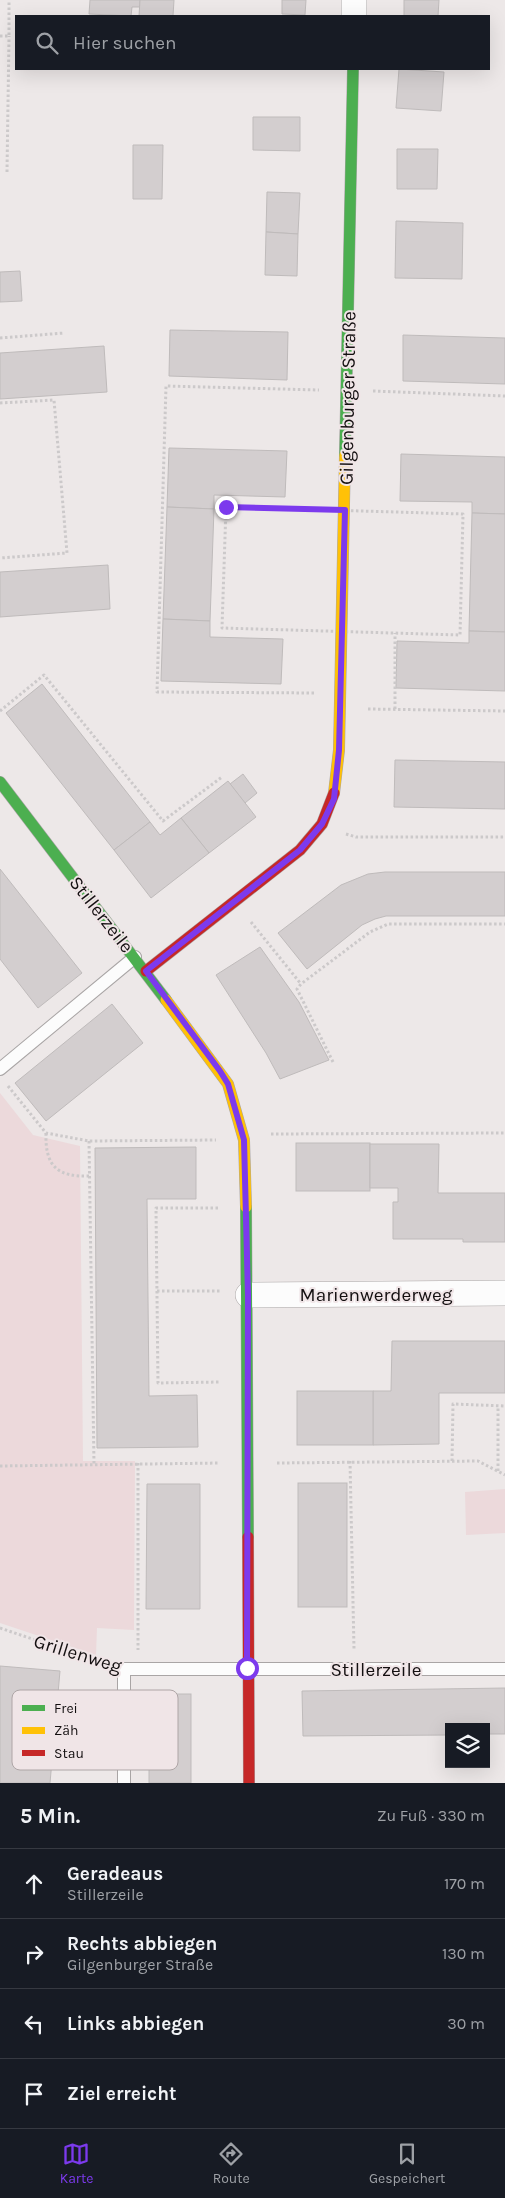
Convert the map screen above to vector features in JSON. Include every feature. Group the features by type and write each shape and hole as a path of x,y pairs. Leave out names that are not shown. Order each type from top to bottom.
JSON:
{"street":[{"path":"354,0 354,15"},
{"name":"Gilgenburger Straße","path":"146,971 300,850 322,824 334,799 338,776 342,632 353,70"},
{"name":"Stillerzeile","path":"0,782 146,971 220,1071 228,1084 243,1137 248,1295 247,1668 249,1783"},
{"name":"Marienwerderweg","path":"248,1295 505,1293"}],"lane":[{"path":"0,1069 135,957"},
{"name":"Stillerzeile","path":"247,1668 505,1669"},
{"name":"Grillenweg","path":"124,1669 247,1668"},
{"path":"124,1669 124,1690"},
{"path":"124,1770 124,1783"}],"path":[{"path":"7,172 9,0"},
{"path":"0,36 9,36"},
{"path":"0,338 64,333"},
{"path":"340,694 157,692 166,386 505,396"},
{"path":"0,403 54,400 67,553 0,558"},
{"path":"226,507 463,514 460,635 342,632 222,628 226,507"},
{"path":"395,633 395,709"},
{"path":"0,711 44,675 163,821 222,777"},
{"path":"340,708 505,711"},
{"path":"322,824 356,837 505,837"},
{"path":"249,920 301,984"},
{"path":"333,1062 298,989 301,984 370,932 388,924 505,924"},
{"path":"6,1082 46,1133 46,1149 50,1163 59,1171 74,1177 89,1176"},
{"path":"46,1133 89,1141 505,1133"},
{"path":"89,1141 94,1464"},
{"path":"246,1208 156,1208 158,1383 247,1382"},
{"path":"157,1291 224,1291 248,1295"},
{"path":"452,1461 453,1404 505,1406"},
{"path":"498,1406 498,1471"},
{"path":"350,1461 354,1669"},
{"path":"0,1466 138,1463 478,1461 505,1475"},
{"path":"138,1463 138,1669"},
{"name":"Grillenweg","path":"0,1628 124,1669"}],"shaded area":[{"path":"0,1093 33,1135 80,1146 83,1461 135,1461 134,1630 97,1628 96,1655 0,1623"},
{"path":"505,1489 505,1533 466,1535 465,1492"}],"building":[{"path":"90,0 140,0 140,7 132,7 131,15 89,14"},
{"path":"140,0 174,0 173,15 139,15"},
{"path":"282,0 306,0 305,15 282,14"},
{"path":"404,0 439,0 438,15 404,15"},
{"path":"399,70 444,72 441,111 396,108"},
{"path":"253,117 300,117 300,151 253,150"},
{"path":"133,145 163,145 162,199 133,199"},
{"path":"397,149 438,149 437,189 397,189"},
{"path":"267,192 300,193 298,234 266,232"},
{"path":"396,221 463,223 462,279 395,278"},
{"path":"266,232 298,234 297,276 265,275"},
{"path":"20,271 22,301 0,302 0,272"},
{"path":"170,330 288,332 287,380 169,376"},
{"path":"403,335 505,338 505,384 403,381"},
{"path":"104,346 107,392 0,399 0,353"},
{"path":"169,448 287,451 285,497 214,495 214,509 167,507"},
{"path":"401,454 505,457 505,514 472,513 472,502 400,501"},
{"path":"167,507 214,509 210,621 163,619"},
{"path":"472,513 505,514 505,632 469,631"},
{"path":"108,565 110,609 0,617 0,572"},
{"path":"163,619 210,621 210,637 283,639 281,684 161,681"},
{"path":"469,631 505,632 505,691 396,688 397,641 469,643"},
{"path":"42,684 150,822 114,850 6,713"},
{"path":"395,760 505,762 505,809 394,807"},
{"path":"243,774 257,793 245,803 230,784"},
{"path":"228,781 256,817 209,853 181,818"},
{"path":"181,818 209,853 151,898 114,850 150,822 160,835"},
{"path":"0,869 82,973 38,1008 0,959"},
{"path":"385,872 505,872 505,916 386,916 362,925 307,969 278,933 341,885 368,874"},
{"path":"260,947 299,1002 329,1060 280,1079 266,1053 216,975"},
{"path":"112,1004 143,1043 46,1121 15,1083"},
{"path":"296,1143 370,1143 370,1191 296,1191"},
{"path":"370,1144 439,1144 438,1193 505,1193 505,1242 463,1242 463,1239 393,1239 393,1202 398,1202 398,1188 370,1188"},
{"path":"196,1147 196,1199 147,1199 149,1396 197,1395 198,1447 97,1448 95,1148"},
{"path":"392,1341 505,1341 505,1393 439,1393 439,1444 373,1445 373,1391 391,1391"},
{"path":"297,1391 373,1391 373,1445 297,1445"},
{"path":"298,1483 347,1483 347,1607 298,1607"},
{"path":"147,1484 200,1484 200,1609 146,1609"},
{"path":"0,1666 60,1671 58,1690 12,1690 12,1770 51,1770 50,1783 0,1783"},
{"path":"505,1688 505,1734 490,1734 490,1723 445,1723 445,1735 303,1736 302,1691"},
{"path":"178,1694 191,1694 191,1783 149,1783 149,1770 178,1770"}],"traffic: fast":[{"path":"345,455 353,70"},
{"path":"0,782 166,1000"},
{"path":"246,1207 248,1537"}],"traffic: slow":[{"path":"334,793 339,750 345,455"},
{"path":"166,1000 228,1084 244,1140 246,1207"}],"traffic: jam":[{"path":"146,971 300,850 322,824 334,793"},
{"path":"248,1537 249,1783"}],"route":[{"path":"226,507 345,510 339,750 338,776 334,799 322,824 300,850 235,903 146,971 228,1084 244,1140 248,1295 247,1668"}]}
